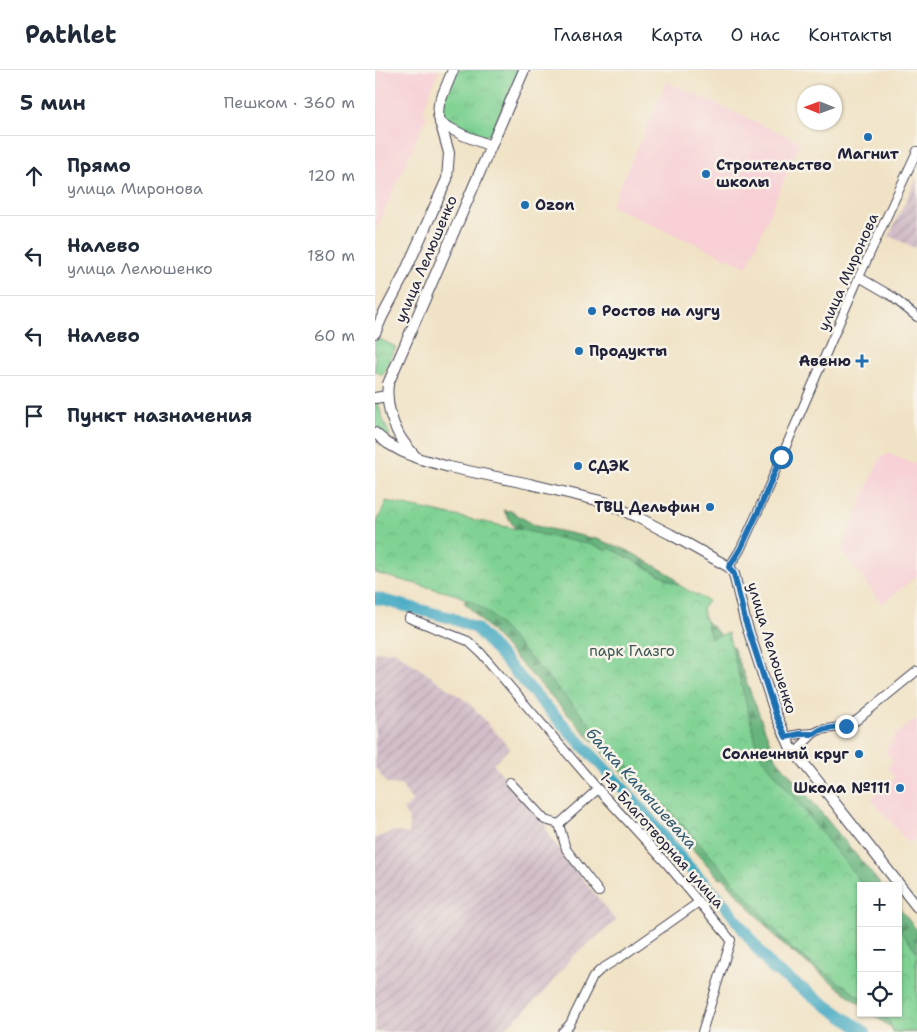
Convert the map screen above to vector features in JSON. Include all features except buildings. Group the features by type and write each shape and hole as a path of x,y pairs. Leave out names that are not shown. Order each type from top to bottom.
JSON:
{"street":[{"name":"улица Лелюшенко","path":"375,333 402,279 447,179 449,153 438,114 439,104 453,70"},
{"name":"улица Лелюшенко","path":"417,458 399,435 389,408 388,384 524,70"},
{"path":"440,124 491,146"},
{"name":"улица Миронова","path":"729,567 740,550 759,510 859,277 917,151"},
{"path":"859,277 890,295 917,317"},
{"path":"375,398 387,396"},
{"path":"375,433 387,443 417,458 605,502 671,534 729,567"},
{"name":"улица Лелюшенко","path":"729,567 734,574 745,620 776,715 786,737 796,754 917,907"},
{"name":"1-я Благотворная улица","path":"409,618 468,641 481,653 598,789 666,863 731,940 702,1032"},
{"path":"796,754 803,744 820,730 846,726 857,720 917,671"},
{"path":"786,737 814,734"},
{"path":"510,782 545,820 559,824"},
{"path":"559,824 598,789"},
{"path":"559,824 566,849 599,892"},
{"path":"562,1032 570,1024 593,977 600,970 624,956 699,902"}],"shaded area":[{"path":"375,70 439,70 422,112 427,116 375,232"},
{"name":"Строительство школы","path":"667,82 800,142 747,267 611,206"},
{"path":"917,178 917,244 915,248 889,236"},
{"path":"889,454 917,465 917,575 882,604 841,549 880,458"},
{"path":"394,651 469,703 510,748 493,764 545,822 548,835 616,921 571,958 540,997 500,1032 375,1032 375,838 394,831 409,834 409,819 403,810 413,802 401,785 387,784 375,767 375,652"},
{"name":"Школа №111","path":"917,718 917,837 909,844 871,799 895,778 887,767 893,761 885,751 896,734"}],"green space":[{"path":"457,70 519,70 490,135 478,137 444,121 441,104"},
{"path":"377,338 396,347 383,375 375,371 375,342"},
{"path":"378,402 389,436 385,436 375,427 375,403"},
{"name":"парк Глазго","path":"386,501 596,546 607,551 610,548 708,601 702,609 711,638 728,633 759,754 861,882 857,882 857,995 792,949 710,855 490,614 475,603 457,595 375,573 375,527"},
{"name":"парк Глазго","path":"503,510 511,511 536,526 597,539 627,550 673,576 698,613 733,647 776,758 879,882 857,882 857,1002 782,944 723,878 720,879 464,602 488,580 517,531"},
{"path":"902,912 917,930 917,1032 896,1032 876,1017 902,1017"},
{"path":"902,933 917,952 917,1032 893,1032 889,1020 885,1017 902,1017"}],"waterway":[{"name":"балка Камышеваха","path":"375,598 451,618 476,628 633,799 684,862 725,905 772,968 865,1032"}],"place":[{"name":"Магнит","path":"868,137"},
{"name":"Строительство школы","path":"706,174"},
{"name":"Ozon","path":"525,205"},
{"name":"Ростов на лугу","path":"592,311"},
{"name":"Продукты","path":"579,351"},
{"name":"Авеню","path":"862,361"},
{"name":"СДЭК","path":"578,466"},
{"name":"ТВЦ Дельфин","path":"710,507"},
{"name":"Солнечный круг","path":"859,754"},
{"name":"Школа №111","path":"900,788"}],"route":[{"path":"781,457 759,510 740,550 729,567 734,574 745,620 776,715 786,737 814,734 820,730 846,726"}]}
